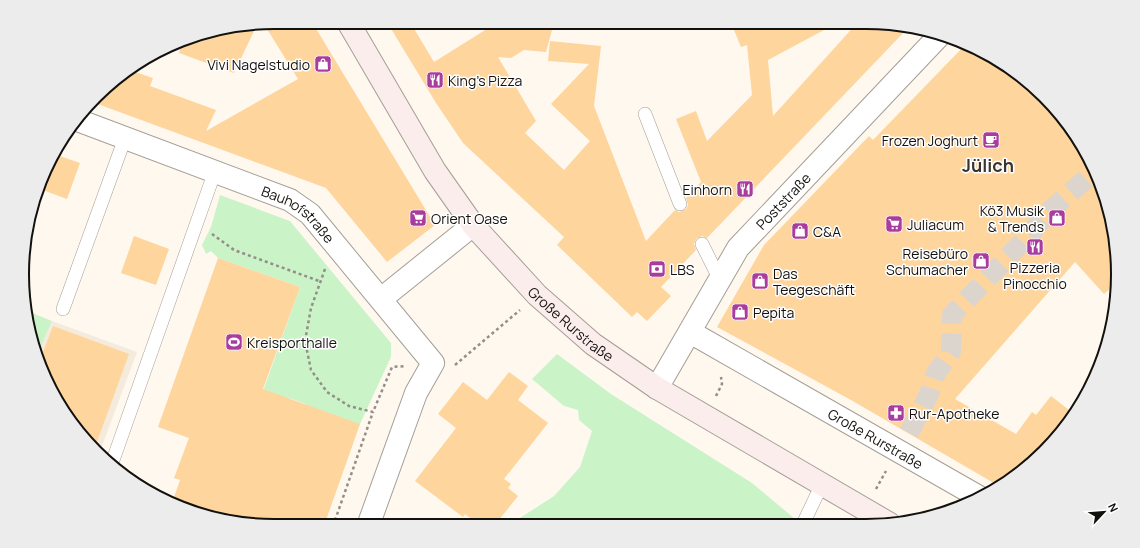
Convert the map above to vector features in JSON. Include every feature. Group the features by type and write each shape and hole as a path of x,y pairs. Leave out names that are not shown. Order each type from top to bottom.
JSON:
{"main road":[{"name":"Große Rurstraße","path":"352,29 435,171 473,226 537,295 593,344 657,388 881,518"}],"street":[{"name":"Poststraße","path":"657,388 738,248 936,39"},
{"name":"Bauhofstraße","path":"82,122 290,200 310,214 433,363"},
{"path":"381,299 473,226"},
{"name":"Große Rurstraße","path":"690,332 974,494"},
{"path":"371,519 416,393 433,363"}],"lane":[{"path":"645,114 680,204"},
{"path":"63,308 125,138"},
{"path":"113,459 215,171"},
{"path":"702,244 720,280"},
{"path":"805,519 822,484"}],"path":[{"path":"197,223 234,250 319,281"},
{"path":"341,252 326,266 319,281 311,308 305,340 311,370 328,392 349,406 373,412"},
{"path":"335,519 373,412 392,367 433,363 443,375 537,295"},
{"path":"705,416 722,384 719,366 726,352"},
{"path":"865,508 898,450"}],"shaded area":[{"path":"52,321 137,352 101,447 90,436 70,410 54,382 40,348"}],"green space":[{"path":"220,195 290,221 391,343 391,357 360,424 299,423 306,404 289,398 282,417 257,408 300,287 218,258 211,251 206,254 202,245 211,227"},
{"path":"32,313 52,321 40,348"},
{"path":"557,354 611,394 752,483 795,519 518,519 554,496 580,467 592,431 579,420 578,410 564,406 532,379"}],"building":[{"path":"267,29 316,29 435,225 387,262 326,188 98,104 112,90 135,72 153,78 150,86 216,110 206,131 298,79"},
{"path":"391,29 414,29 434,62 487,29 552,30 546,52 524,50 511,58 498,57 536,121 525,133 564,170 590,141 551,104 589,64 548,61 550,41 601,46 594,106 646,241 675,210 679,212 686,209 688,205 686,198 701,182 676,119 696,111 707,141 752,95 747,45 741,47 734,30 826,29 768,60 773,116 852,29 904,32 707,238 702,236 696,239 694,244 696,250 661,287 671,296 647,321 637,312 632,317 557,245 564,237 463,143 436,103"},
{"path":"254,30 234,73 179,53 181,48 211,37"},
{"name":"Juliacum","path":"962,49 1002,70 1028,90 1050,112 1070,138 1086,166 1098,195 1103,211 1109,242 1111,274 1110,289 1104,294 1075,262 955,399 1016,434 1032,412 1036,415 1051,396 1070,410 1050,436 1028,458 994,483 851,400 717,327 764,245 869,136 873,140"},
{"path":"59,156 80,163 67,199 44,190"},
{"path":"134,236 169,249 156,285 121,273"},
{"name":"Kreisporthalle","path":"218,258 300,287 263,389 360,424 326,519 274,519 242,517 211,511 174,497 180,480 174,478 189,438 158,427"},
{"path":"53,326 129,354 97,443 70,410 54,382 42,354"},
{"path":"509,372 528,386 518,400 548,423 504,479 511,484 508,488 518,496 500,519 471,519 465,514 463,517 415,481 456,428 438,414 463,382 487,400"}],"tunnel":[{"path":"909,433 929,394 936,373 951,352 952,315 1032,232 1045,215 1090,175"}],"place":[{"name":"Vivi Nagelstudio","path":"323,64"},
{"name":"King's Pizza","path":"435,80"},
{"name":"Frozen Joghurt","path":"991,140"},
{"name":"Einhorn","path":"745,189"},
{"name":"Orient Oase","path":"418,218"},
{"name":"Kö3 Musik & Trends","path":"1057,218"},
{"name":"Juliacum","path":"894,224"},
{"name":"C&A","path":"800,231"},
{"name":"Pizzeria Pinocchio","path":"1035,247"},
{"name":"Reisebüro Schumacher","path":"981,261"},
{"name":"LBS","path":"657,269"},
{"name":"Das Teegeschäft","path":"760,281"},
{"name":"Pepita","path":"740,312"},
{"name":"Kreisporthalle","path":"234,342"},
{"name":"Rur-Apotheke","path":"896,413"}],"district":[{"name":"Jülich","path":"988,165"}]}
